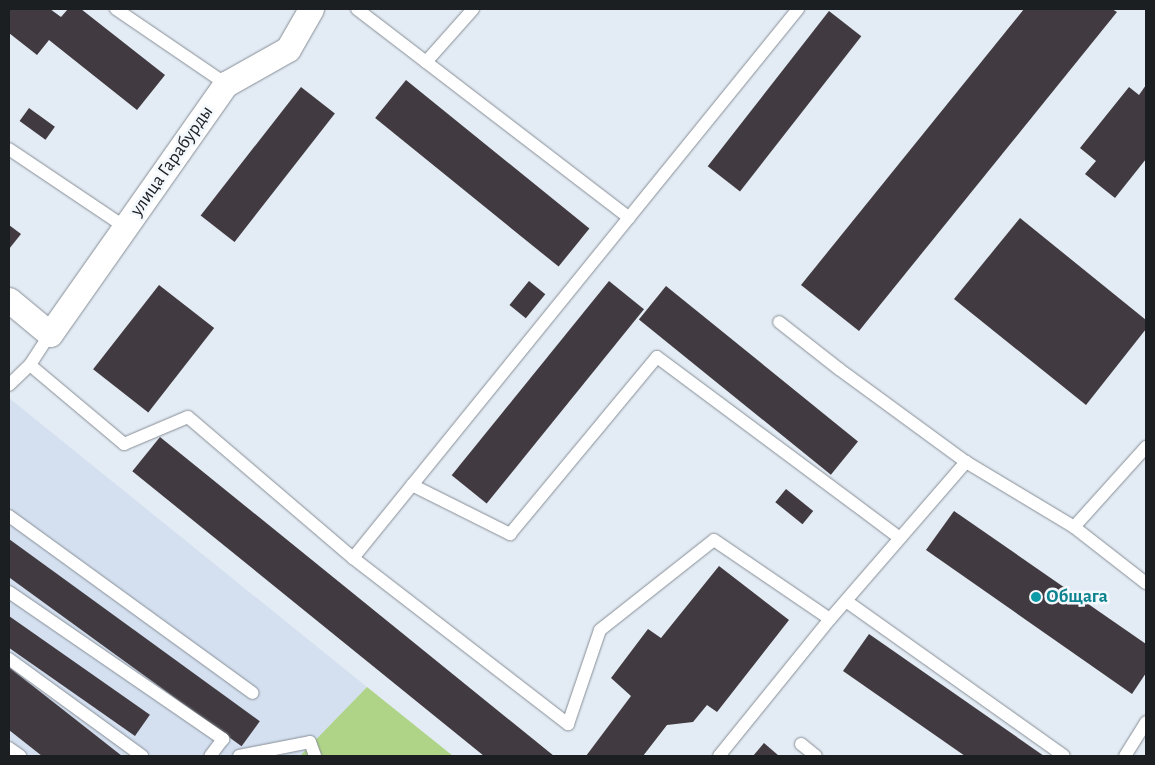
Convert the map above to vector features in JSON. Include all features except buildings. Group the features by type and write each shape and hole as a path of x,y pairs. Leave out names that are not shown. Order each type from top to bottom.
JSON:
{"street":[{"name":"улица Гарабурды","path":"50,334 226,84 288,49 311,9"},
{"path":"9,300 50,334"}],"lane":[{"path":"116,9 226,84"},
{"path":"357,9 629,218"},
{"path":"426,62 473,9"},
{"path":"353,558 798,9"},
{"path":"9,149 125,228"},
{"path":"779,322 839,369 966,462 1074,527 1146,583"},
{"path":"9,385 30,365 50,334"},
{"path":"412,485 510,534 657,357 900,538"},
{"path":"30,365 124,444 188,417 353,558 568,724 600,630 714,540 830,619"},
{"path":"1074,527 1146,447"},
{"path":"719,756 830,619 966,462"},
{"path":"9,516 252,693"},
{"path":"9,592 223,739 239,756 310,742 315,756"},
{"path":"846,601 1064,756"},
{"path":"9,659 142,756"},
{"path":"1125,756 1146,722"},
{"path":"210,756 223,739"},
{"path":"801,744 816,756"},
{"path":"9,748 20,756"}],"shaded area":[{"path":"9,398 367,687 301,756 9,756"}],"green space":[{"path":"367,687 453,756 300,756"}],"place":[{"name":"Общага","path":"1036,597"}]}
